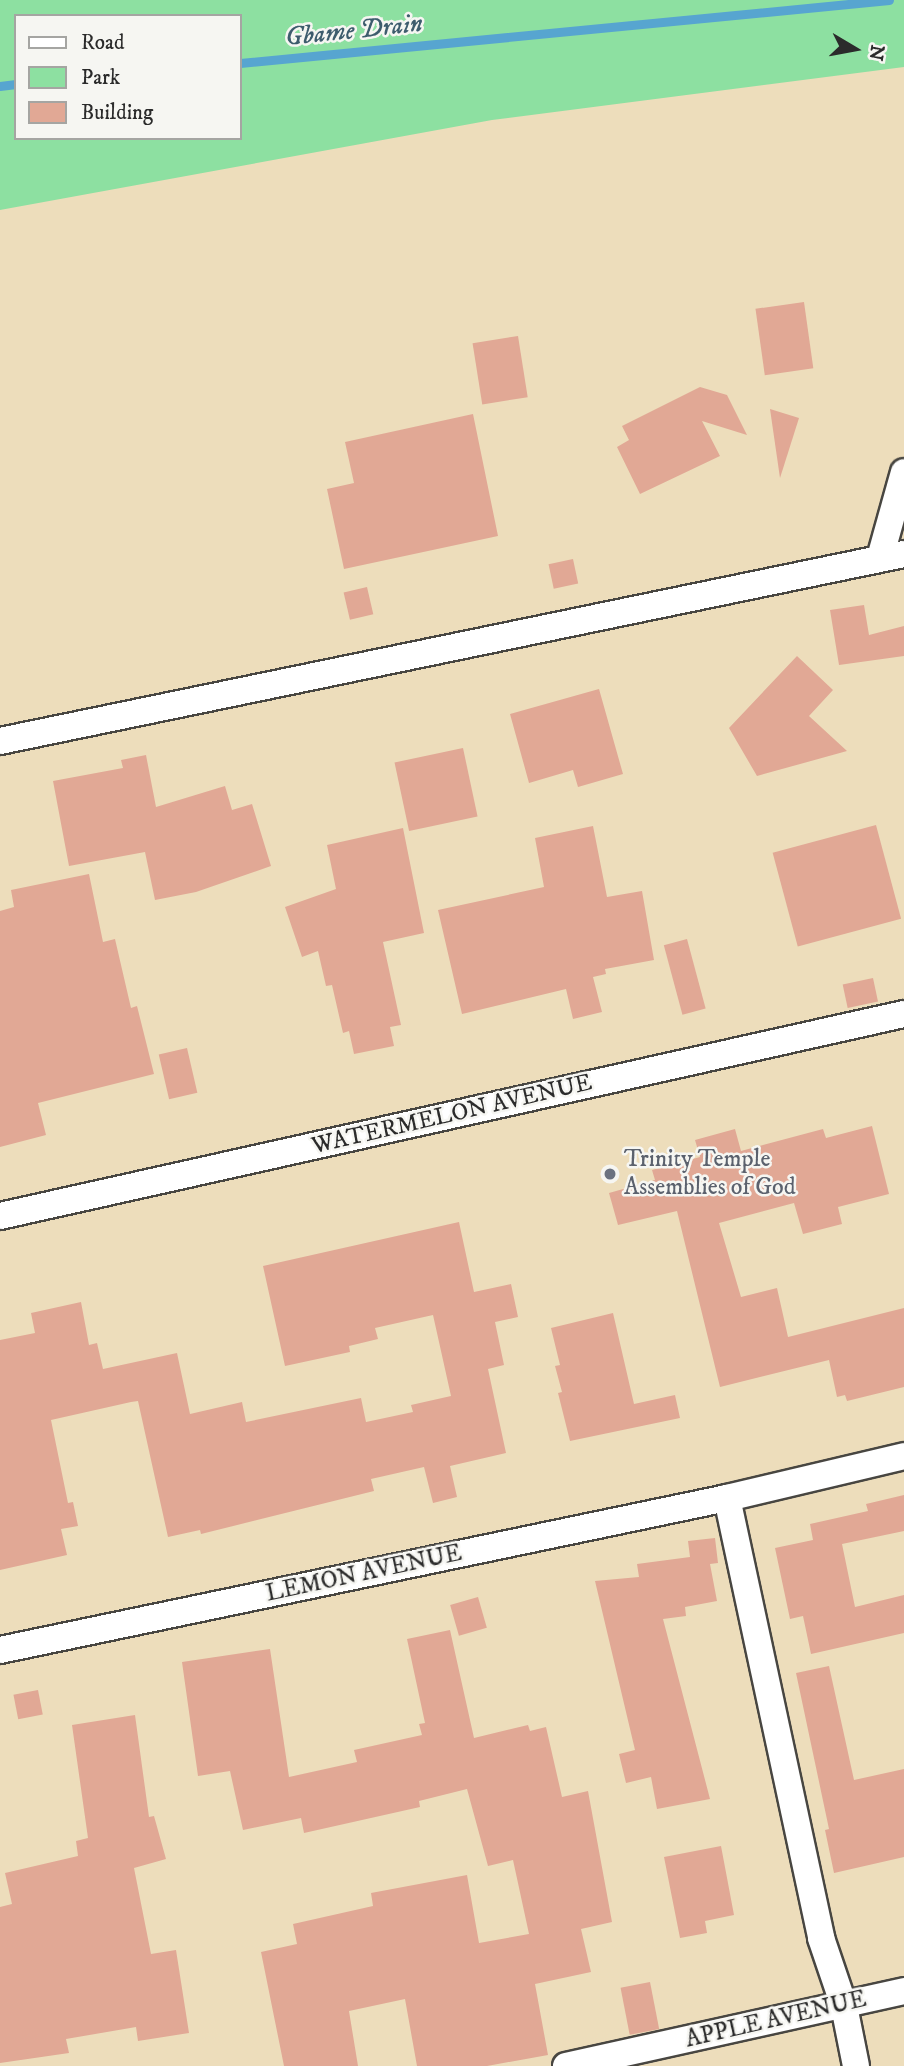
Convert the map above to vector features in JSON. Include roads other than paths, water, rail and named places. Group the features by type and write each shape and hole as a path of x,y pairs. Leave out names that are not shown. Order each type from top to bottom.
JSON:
{"street":[{"path":"0,741 892,556 904,472"},
{"name":"WATERMELON AVENUE","path":"0,1216 904,1014"},
{"name":"LEMON AVENUE","path":"0,1650 727,1497 904,1456"},
{"path":"727,1497 821,1938 844,2006 856,2066"},
{"name":"APPLE AVENUE","path":"582,2064 904,1991"}],"waterway":[{"name":"Gbame Drain","path":"242,63 889,0"},
{"name":"Gbame Drain","path":"0,86 14,84"}],"place":[{"name":"Trinity Temple Assemblies of God","path":"610,1174"}]}
